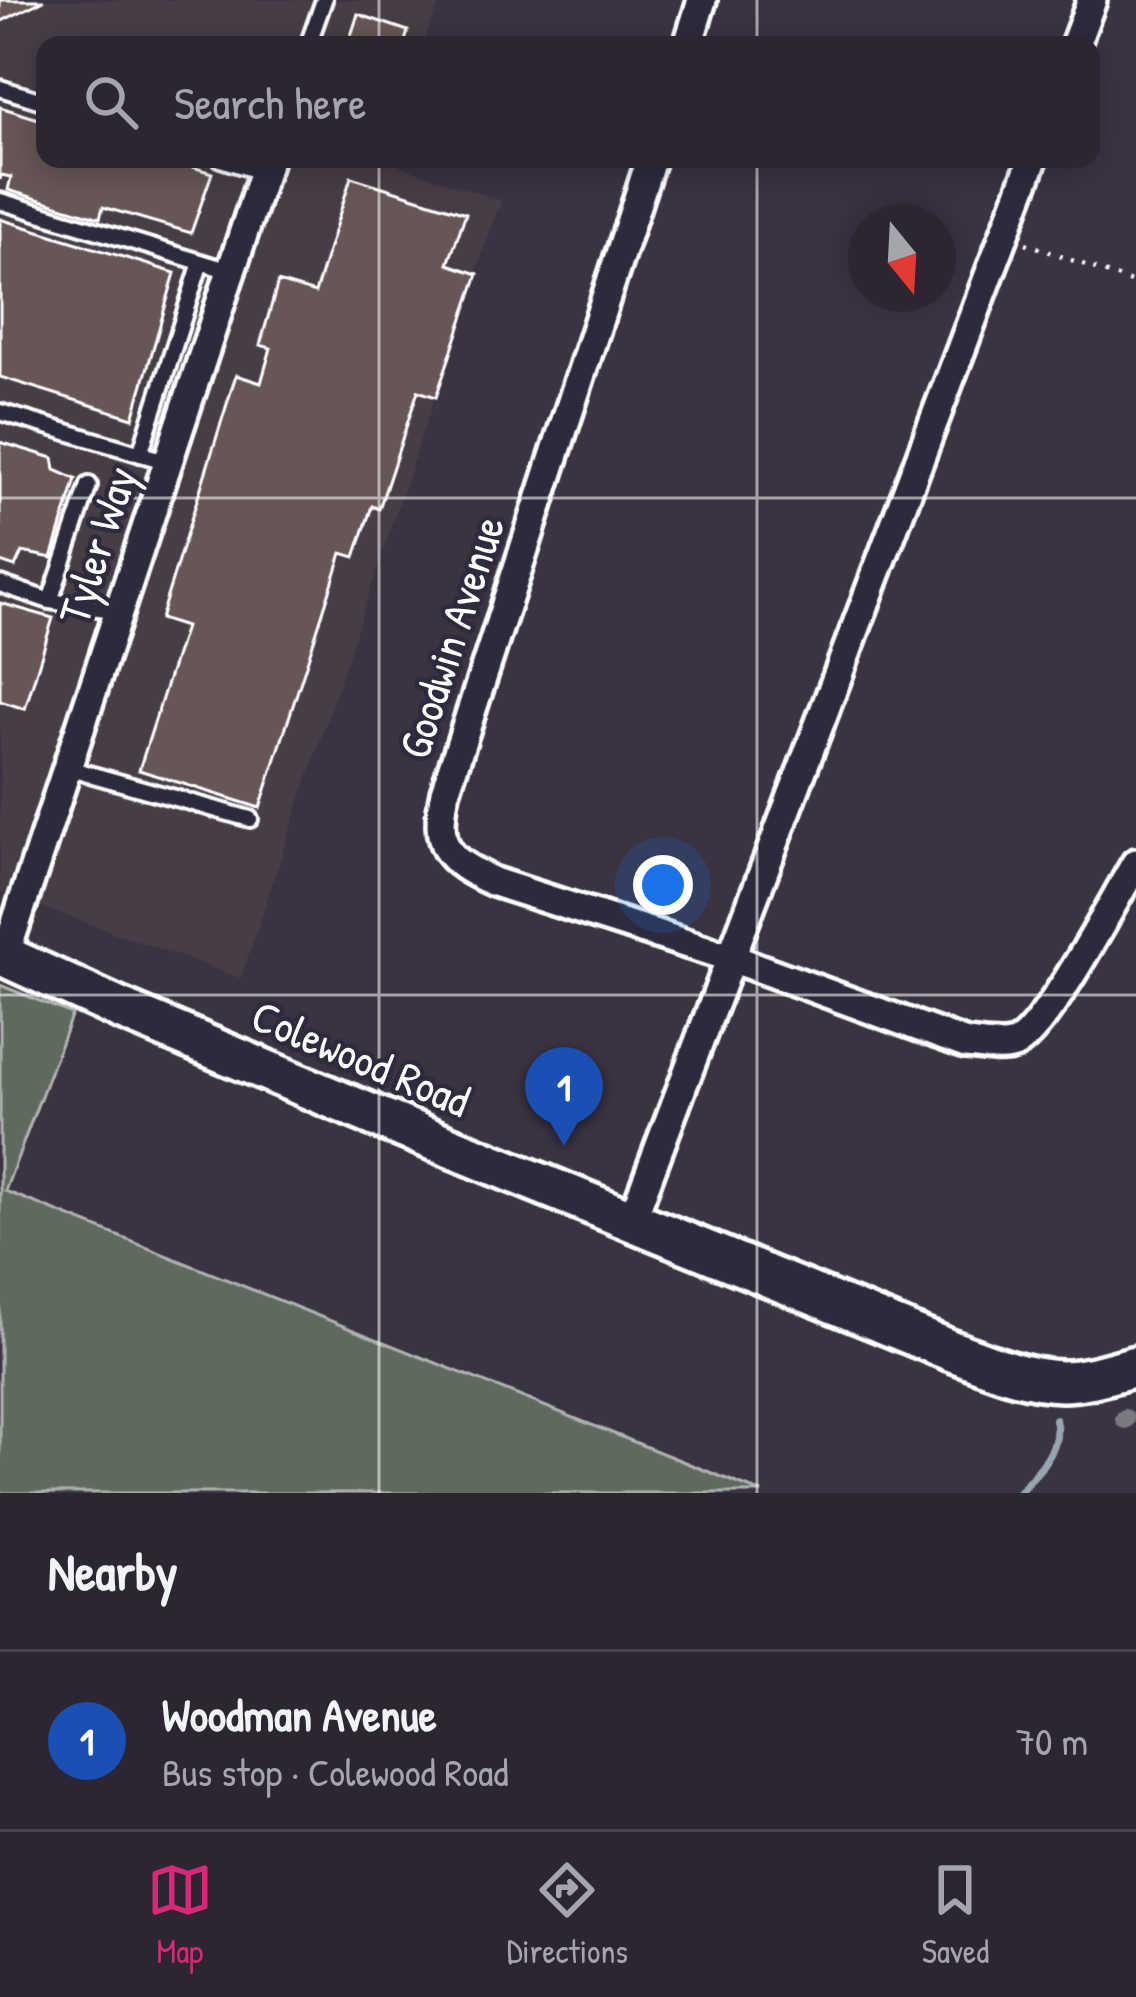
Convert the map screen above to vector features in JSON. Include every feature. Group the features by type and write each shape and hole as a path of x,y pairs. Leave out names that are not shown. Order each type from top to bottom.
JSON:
{"main road":[{"name":"Colewood Road","path":"2,955 631,1222 1022,1376 1062,1381 1136,1366"}],"street":[{"path":"691,36 702,0"},
{"path":"1078,36 1092,0"},
{"name":"Tyler Way","path":"2,955 265,168"},
{"name":"Goodwin Avenue","path":"648,168 445,792 438,824 443,842 462,867 494,882 731,958 966,1043 995,1047 1014,1045 1034,1030 1136,862"},
{"path":"631,1222 1030,168"}],"lane":[{"path":"311,36 324,0"},
{"path":"0,88 36,99"},
{"path":"0,201 231,272"},
{"path":"140,454 201,262"},
{"path":"161,388 190,397"},
{"path":"0,412 169,462"},
{"path":"50,601 89,485"},
{"path":"0,584 50,601 120,611"},
{"path":"68,768 250,819"}],"path":[{"path":"1004,235 1136,284"}],"shaded area":[{"path":"0,0 441,0 426,36 36,36 36,168 406,168 502,201 241,978 0,892"}],"green space":[{"path":"0,985 72,1014 5,1191 762,1493 0,1493"}],"building":[{"path":"0,0 44,0 0,22"},
{"path":"358,14 408,31 407,36 351,36"},
{"path":"0,107 36,118 36,168 196,168 212,173 191,233 103,207 100,218 8,190 11,177 1,175 0,180"},
{"path":"351,177 466,213 448,264 478,274 436,397 418,391 379,509 372,506 355,557 342,553 260,808 139,770 185,627 160,619 236,375 261,383 271,348 260,345 278,282 315,293"},
{"path":"0,219 175,273 133,418 0,377"},
{"path":"0,442 53,458 55,470 76,479 52,558 22,552 15,567 0,562"},
{"path":"0,603 53,618 25,709 0,701"}],"waterway":[{"path":"1019,1493 1052,1450 1055,1419"}],"place":[{"name":"Woodman Avenue","path":"564,1146"}]}
